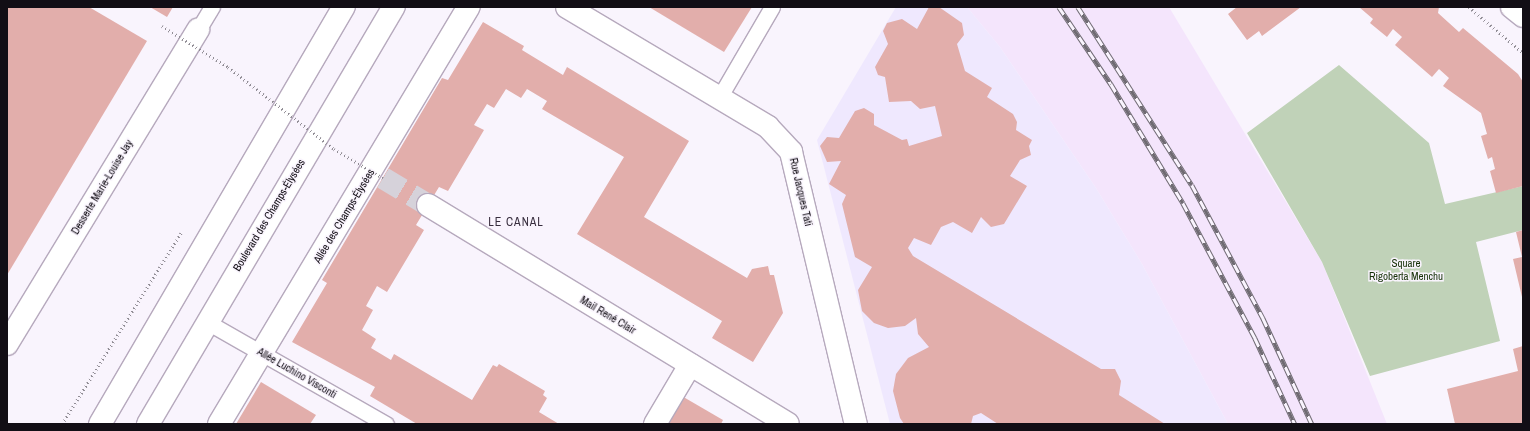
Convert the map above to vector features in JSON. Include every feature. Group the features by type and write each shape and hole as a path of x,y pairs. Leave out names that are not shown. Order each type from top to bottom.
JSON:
{"street":[{"path":"100,424 330,28 344,7"},
{"name":"Boulevard des Champs-Élysées","path":"148,424 394,7"},
{"name":"Allée des Champs-Élysées","path":"219,424 469,7"},
{"name":"Rue Jacques Tati","path":"566,7 768,127 791,152 856,424"},
{"path":"1512,7 1523,16"},
{"name":"Desserte Marie-Louise Jay","path":"7,344 198,30"},
{"name":"Mail René Clair","path":"428,205 788,424"},
{"path":"655,424 690,364"}],"lane":[{"path":"198,30 212,7"},
{"path":"330,28 337,7"},
{"path":"719,98 772,7"},
{"name":"Allée Luchino Visconti","path":"207,322 386,424"}],"path":[{"path":"1470,7 1523,53"},
{"path":"162,26 228,67 334,149 383,178"}],"shaded area":[{"path":"896,7 967,7 1000,47 1096,188 1142,264 1228,424 890,424 817,140"},
{"path":"967,7 1169,7 1322,262 1387,424 1228,424 1142,264 1096,188 1000,47"}],"green space":[{"name":"Square Rigoberta Menchu","path":"1339,65 1429,143 1445,204 1523,186 1523,230 1476,242 1500,341 1370,376 1322,262 1247,133"}],"building":[{"path":"7,7 89,7 147,41 7,275"},
{"path":"150,7 173,7 167,17"},
{"path":"649,7 752,7 724,52"},
{"path":"929,7 939,7 962,23 964,35 957,44 965,71 992,88 987,97 1013,114 1017,122 1016,130 1032,140 1029,146 1031,155 1020,160 1010,176 1027,186 1004,224 991,227 981,217 972,233 953,222 941,227 931,245 914,238 908,248 913,256 1101,369 1115,369 1121,381 1119,395 1165,424 998,424 981,413 973,416 971,424 904,424 900,418 893,391 896,374 908,358 929,347 918,334 916,318 905,326 888,328 874,323 862,311 858,290 872,267 855,257 842,204 846,195 829,184 841,161 827,162 820,146 827,137 839,138 855,111 864,108 874,114 874,125 902,140 907,139 909,146 942,136 935,106 920,109 911,101 889,102 885,77 878,75 875,67 888,44 883,31 887,23 902,19 917,29"},
{"path":"1237,7 1301,7 1262,36 1259,31 1247,40 1228,14"},
{"path":"1359,7 1439,7 1438,13 1459,32 1463,28 1518,74 1523,82 1523,186 1496,193 1490,171 1495,169 1492,157 1488,159 1481,136 1487,134 1481,113 1443,86 1449,78 1439,69 1432,77 1395,45 1402,37 1393,29 1387,37 1370,23 1373,19"},
{"path":"483,22 524,46 522,50 563,75 567,67 689,141 644,217 747,278 752,269 768,266 770,275 774,275 783,313 753,362 712,338 722,321 577,234 624,157 542,109 547,101 527,89 521,98 506,89 494,108 487,104 474,125 484,130 448,191 439,187 416,225 424,230 387,292 377,286 366,306 373,310 362,330 376,339 371,348 391,360 394,354 472,400 493,365 497,367 499,364 545,391 543,395 547,398 539,412 559,424 417,424 370,396 375,387 292,342 327,283 322,280 442,78 448,80"},
{"path":"1523,230 1522,297 1513,259 1522,257 1516,232"},
{"path":"1523,346 1523,424 1455,424 1447,389 1518,371 1513,349"},
{"path":"261,382 316,415 310,424 236,424"},
{"path":"680,395 723,420 721,424 663,424"}],"tunnel":[{"path":"383,178 428,205"}],"railway":[{"path":"1059,7 1111,84 1183,203 1255,338 1295,424"},
{"path":"1078,7 1192,185 1263,318 1312,424"}],"district":[{"name":"LE CANAL","path":"516,223"}]}
